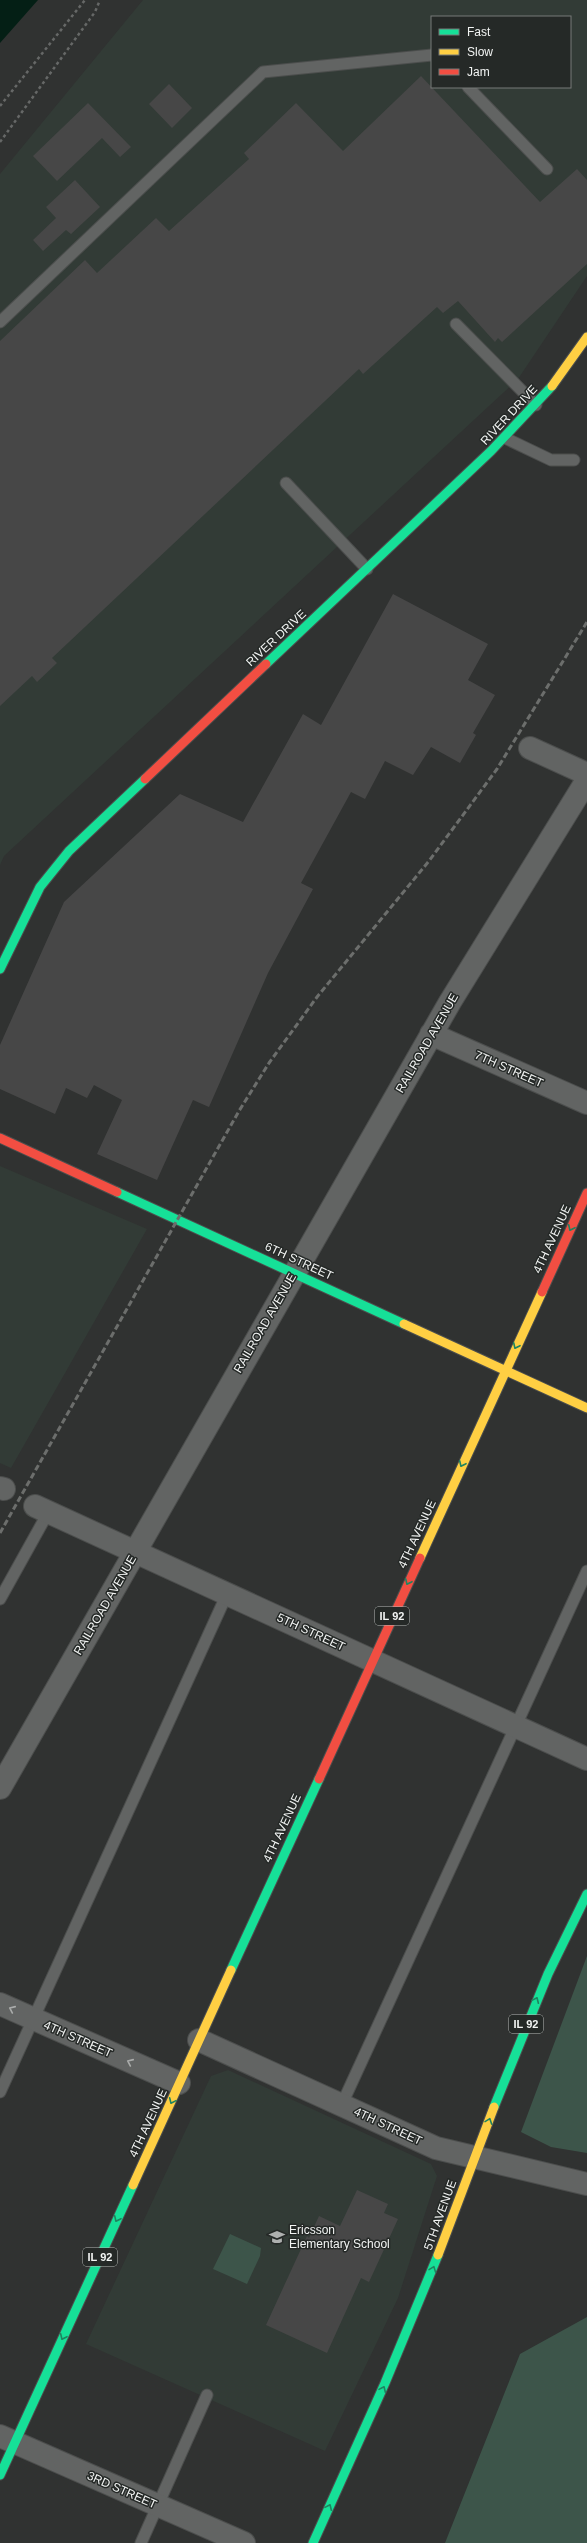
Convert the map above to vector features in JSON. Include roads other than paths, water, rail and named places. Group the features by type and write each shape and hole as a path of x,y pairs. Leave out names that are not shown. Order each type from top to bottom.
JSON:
{"main road":[{"name":"RIVER DRIVE","path":"0,969 20,925 40,887 69,850 505,438 536,405 587,337"},
{"name":"6TH STREET","path":"0,1138 587,1408"},
{"name":"4TH AVENUE","path":"0,2474 7,2439 199,2040 587,1193"},
{"name":"5TH AVENUE","path":"313,2543 409,2331 534,2006 560,1946 587,1894"}],"street":[{"path":"530,748 587,774"},
{"name":"RAILROAD AVENUE","path":"0,1788 431,1034 587,780"},
{"name":"7TH STREET","path":"431,1034 587,1103"},
{"name":"5TH STREET","path":"42,1508 587,1759"},
{"name":"4TH STREET","path":"0,2004 179,2082"},
{"name":"4TH STREET","path":"199,2040 436,2148 587,2184"},
{"name":"3RD STREET","path":"7,2439 244,2543"}],"lane":[{"path":"0,322 263,72 431,55"},
{"path":"469,88 547,169"},
{"path":"456,324 536,405"},
{"path":"505,438 551,460 574,460"},
{"path":"286,483 367,569"},
{"path":"0,1599 42,1508"},
{"path":"342,2104 587,1571"},
{"path":"0,2092 227,1594"},
{"path":"141,2543 207,2395"}],"railway":[{"path":"0,1533 239,1111 269,1063 317,997 429,861 497,769 587,622"}],"place":[{"name":"Ericsson Elementary School","path":"277,2237"}]}
